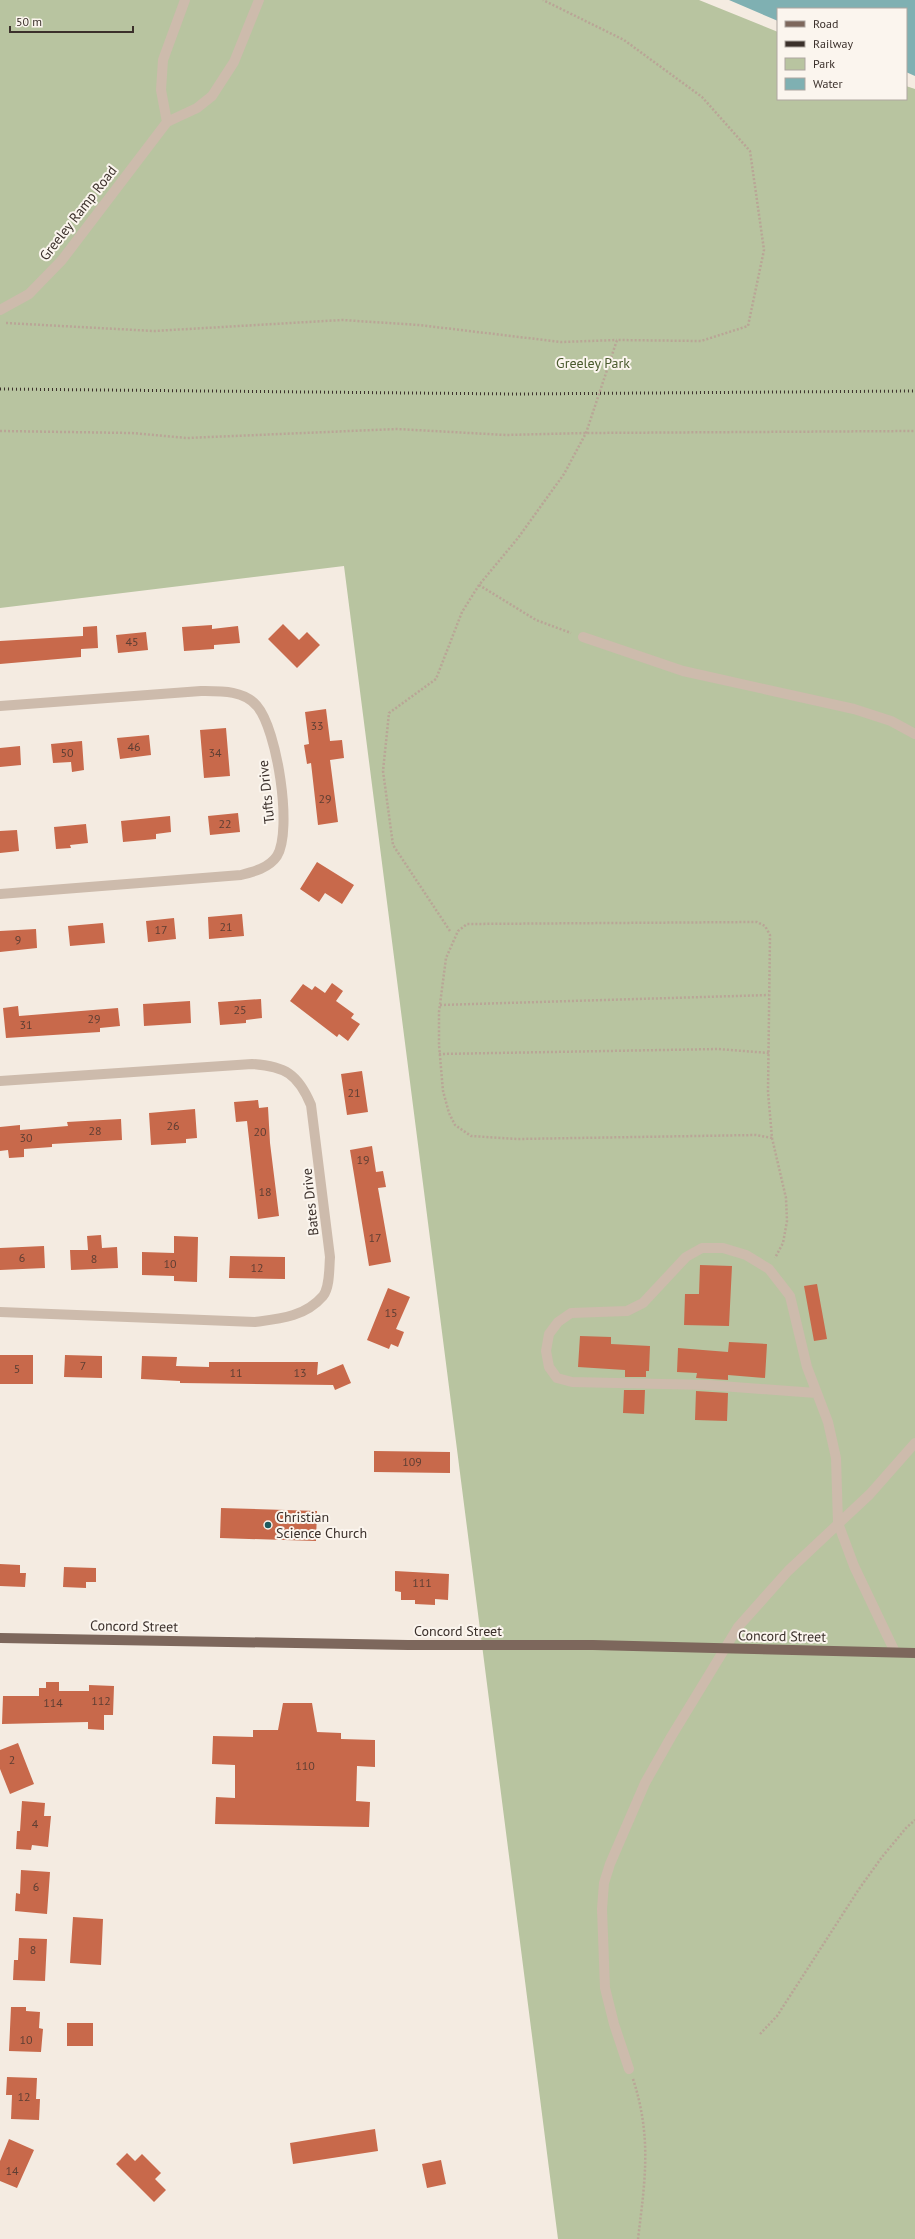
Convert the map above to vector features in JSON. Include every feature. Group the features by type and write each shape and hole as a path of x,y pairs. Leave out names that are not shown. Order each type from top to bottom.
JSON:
{"main road":[{"name":"Concord Street","path":"0,1638 408,1645 592,1645 915,1653"}],"street":[{"path":"167,122 161,90 163,60 185,0"},
{"name":"Greeley Ramp Road","path":"0,310 29,294 62,260 167,122 198,108 212,96 220,86 234,62 259,0"},
{"path":"582,637 683,671 854,709 891,721 915,734"},
{"name":"Tufts Drive","path":"0,706 201,691 220,691 240,694 257,706 267,722 274,741 284,818 284,838 277,856 261,870 240,875 0,894"},
{"name":"Bates Drive","path":"0,1081 252,1064 272,1065 289,1073 304,1087 311,1105 330,1257 329,1277 323,1296 292,1318 255,1322 0,1312"},
{"path":"816,1393 708,1385 572,1382 557,1378 549,1367 546,1351 549,1334 558,1322 571,1313 627,1311 643,1303 686,1257 702,1248 723,1248 746,1255 769,1269 790,1296 816,1393 828,1422 836,1458 838,1523 854,1566 895,1652"},
{"path":"630,2069 614,2024 605,1988 602,1909 604,1883 645,1783 724,1649 760,1601 838,1523 870,1494 915,1443"}],"path":[{"path":"0,322 154,331 342,320 419,325 560,342 617,340 701,341 748,326 764,250 750,151 696,92 624,40 543,0"},
{"path":"450,931 393,845 383,771 389,713 436,679 462,612 479,585 518,538 564,474 586,433 617,340"},
{"path":"0,431 132,433 187,438 397,430 506,435 586,433 915,431"},
{"path":"479,585 536,620 582,637"},
{"path":"769,1269 783,1244 787,1221 786,1198 772,1138 768,1092 770,935 765,926 757,922 467,924 458,931 446,958 440,1005 439,1054 443,1091 449,1114 455,1125 471,1136 516,1139 756,1135 772,1138"},
{"path":"440,1005 769,995"},
{"path":"439,1054 718,1049 768,1053"},
{"path":"760,2034 777,2016 868,1876 906,1828 915,1820"},
{"path":"630,2069 639,2097 645,2131 646,2179 638,2239"}],"green space":[{"name":"Greeley Park","path":"0,0 699,0 777,32 777,100 907,100 907,86 915,89 915,2239 558,2239 344,566 0,608"}],"water":[{"path":"729,0 915,0 915,76 907,72 907,8 777,8 777,21"}],"building":[{"path":"283,624 299,640 307,632 320,645 297,668 268,639"},
{"path":"212,625 212,629 238,626 240,643 214,645 214,649 184,651 182,627"},
{"path":"97,626 98,648 81,649 81,657 0,664 0,641 83,636 83,627"},
{"path":"146,632 148,650 118,653 116,635"},
{"path":"326,709 330,741 342,740 344,758 330,760 338,822 318,825 311,763 307,764 304,745 309,744 305,712"},
{"path":"226,728 230,776 204,778 200,730"},
{"path":"149,735 151,755 120,759 117,738"},
{"path":"82,741 84,770 72,772 71,762 53,763 51,744"},
{"path":"20,746 21,765 0,767 0,748"},
{"path":"238,813 240,832 210,835 208,816"},
{"path":"170,816 171,832 156,834 156,839 123,842 121,821"},
{"path":"86,824 88,843 70,845 71,848 56,849 54,827"},
{"path":"17,830 19,851 0,853 0,831"},
{"path":"317,862 354,885 342,904 325,893 319,902 300,889"},
{"path":"242,914 244,936 209,939 208,917"},
{"path":"174,918 176,939 148,942 146,921"},
{"path":"103,923 105,943 70,946 68,926"},
{"path":"36,929 37,948 0,952 0,931"},
{"path":"332,983 343,991 336,1001 354,1014 351,1018 360,1024 348,1041 339,1034 337,1037 290,1001 303,984 312,990 315,986 325,993"},
{"path":"261,999 262,1018 246,1020 246,1023 220,1025 218,1002"},
{"path":"190,1001 191,1023 144,1026 143,1004"},
{"path":"18,1006 19,1016 118,1008 120,1026 100,1028 100,1032 6,1038 3,1008"},
{"path":"362,1071 368,1112 347,1115 341,1074"},
{"path":"258,1100 259,1108 268,1107 270,1143 279,1216 258,1219 247,1121 236,1122 234,1102"},
{"path":"195,1109 197,1138 186,1139 186,1143 151,1145 149,1113"},
{"path":"121,1119 122,1140 52,1144 52,1147 24,1149 24,1157 9,1158 8,1150 0,1151 0,1127 20,1125 20,1130 68,1126 67,1122"},
{"path":"372,1146 376,1172 383,1171 386,1187 378,1188 391,1262 369,1266 350,1150"},
{"path":"101,1235 102,1248 117,1247 118,1268 71,1270 70,1250 88,1250 87,1236"},
{"path":"174,1236 198,1237 197,1282 174,1281 174,1276 142,1275 142,1252 174,1253"},
{"path":"44,1246 45,1268 0,1270 0,1248"},
{"path":"230,1256 285,1257 285,1279 229,1278"},
{"path":"700,1265 732,1266 729,1326 684,1325 685,1294 699,1294"},
{"path":"817,1284 827,1339 814,1341 804,1286"},
{"path":"388,1288 410,1297 396,1329 404,1332 398,1347 391,1344 389,1349 367,1340"},
{"path":"580,1336 611,1337 611,1344 650,1346 649,1371 646,1371 646,1377 625,1377 625,1370 578,1367"},
{"path":"729,1342 767,1344 765,1378 728,1375 728,1380 696,1378 697,1373 677,1372 678,1348 728,1352"},
{"path":"0,1355 33,1355 33,1384 0,1384"},
{"path":"65,1355 102,1356 102,1378 64,1377"},
{"path":"142,1356 177,1357 176,1366 209,1367 209,1362 318,1362 317,1375 343,1364 351,1383 335,1390 333,1385 180,1383 180,1381 141,1379"},
{"path":"624,1390 645,1390 644,1414 623,1413"},
{"path":"696,1391 728,1393 727,1421 695,1420"},
{"path":"374,1451 450,1452 450,1473 374,1472"},
{"name":"Christian Science Church","path":"221,1508 317,1511 316,1541 220,1538"},
{"path":"0,1564 20,1565 20,1573 26,1573 25,1587 0,1586"},
{"path":"64,1567 96,1568 96,1582 86,1582 86,1588 63,1587"},
{"path":"395,1571 449,1574 448,1600 435,1599 435,1605 415,1604 415,1600 401,1600 401,1592 395,1591"},
{"path":"46,1682 59,1682 59,1691 89,1691 89,1685 114,1686 113,1715 104,1715 104,1730 88,1729 88,1722 2,1724 3,1696 39,1696 39,1688 46,1688"},
{"path":"283,1703 312,1703 317,1732 341,1733 341,1739 375,1740 375,1767 357,1766 356,1801 370,1802 369,1827 215,1824 216,1797 235,1798 235,1765 212,1764 213,1736 253,1737 253,1730 278,1730"},
{"path":"18,1743 34,1784 10,1794 0,1769 0,1750"},
{"path":"22,1801 45,1803 44,1816 51,1816 48,1847 32,1845 31,1850 16,1849 17,1831 20,1831"},
{"path":"21,1870 50,1872 47,1914 15,1911 16,1893 20,1894"},
{"path":"73,1917 103,1919 101,1965 70,1963"},
{"path":"19,1938 47,1939 45,1981 13,1980 14,1960 18,1960"},
{"path":"11,2007 26,2007 26,2011 40,2012 39,2028 43,2029 41,2052 9,2051"},
{"path":"67,2023 93,2023 93,2046 67,2046"},
{"path":"7,2077 37,2078 36,2099 40,2099 39,2120 11,2119 12,2095 6,2095"},
{"path":"375,2129 378,2151 293,2164 290,2143"},
{"path":"9,2139 34,2150 17,2188 0,2181 0,2161"},
{"path":"127,2153 135,2161 142,2154 161,2173 155,2179 166,2190 154,2202 116,2164"},
{"path":"441,2160 446,2184 427,2188 422,2164"}],"railway":[{"path":"0,389 514,394 915,391"}],"place":[{"name":"Christian Science Church","path":"268,1525"}]}
